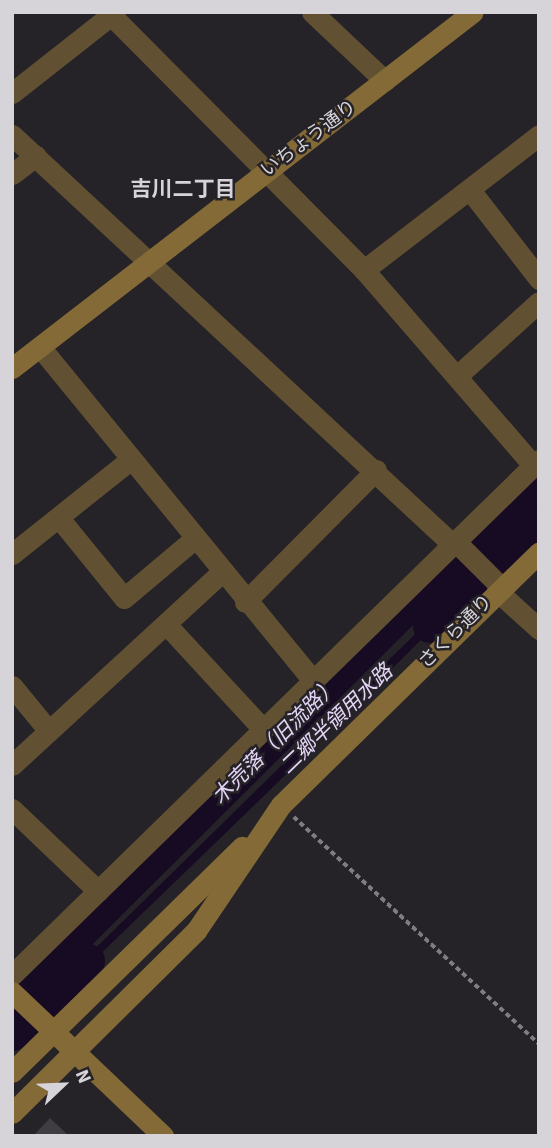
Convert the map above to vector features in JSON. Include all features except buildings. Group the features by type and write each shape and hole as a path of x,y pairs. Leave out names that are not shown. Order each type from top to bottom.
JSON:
{"street":[{"path":"312,12 385,81"},
{"name":"いちょう通り","path":"12,369 473,12"},
{"path":"12,93 113,14 265,173 364,270 536,462 12,975"},
{"path":"12,135 376,470 497,585 539,629"},
{"path":"364,270 539,135"},
{"path":"12,174 36,156"},
{"path":"470,190 539,278"},
{"path":"457,376 539,302"},
{"path":"40,347 221,573 313,681"},
{"path":"12,554 131,459"},
{"path":"245,602 376,470"},
{"path":"59,518 124,598 194,539"},
{"name":"さくら通り","path":"12,1113 196,932 258,835 281,805 497,585 539,552"},
{"path":"12,765 221,573"},
{"path":"166,624 263,729"},
{"path":"12,686 49,731"},
{"path":"12,809 98,891"},
{"name":"さくら通り","path":"12,1072 51,1028 258,835"},
{"path":"12,992 163,1136"}],"path":[{"path":"281,805 539,1044"}],"water":[{"path":"539,515 539,526 500,560 495,556"},
{"path":"459,591 465,596 269,791 59,994 54,989"}],"waterway":[{"name":"木売落（旧流路）","path":"12,1000 471,543 539,484"},
{"name":"二郷半領用水路","path":"429,626 539,521"},
{"name":"二郷半領用水路","path":"12,1034 88,960"}],"district":[{"name":"吉川二丁目","path":"183,189"}]}
